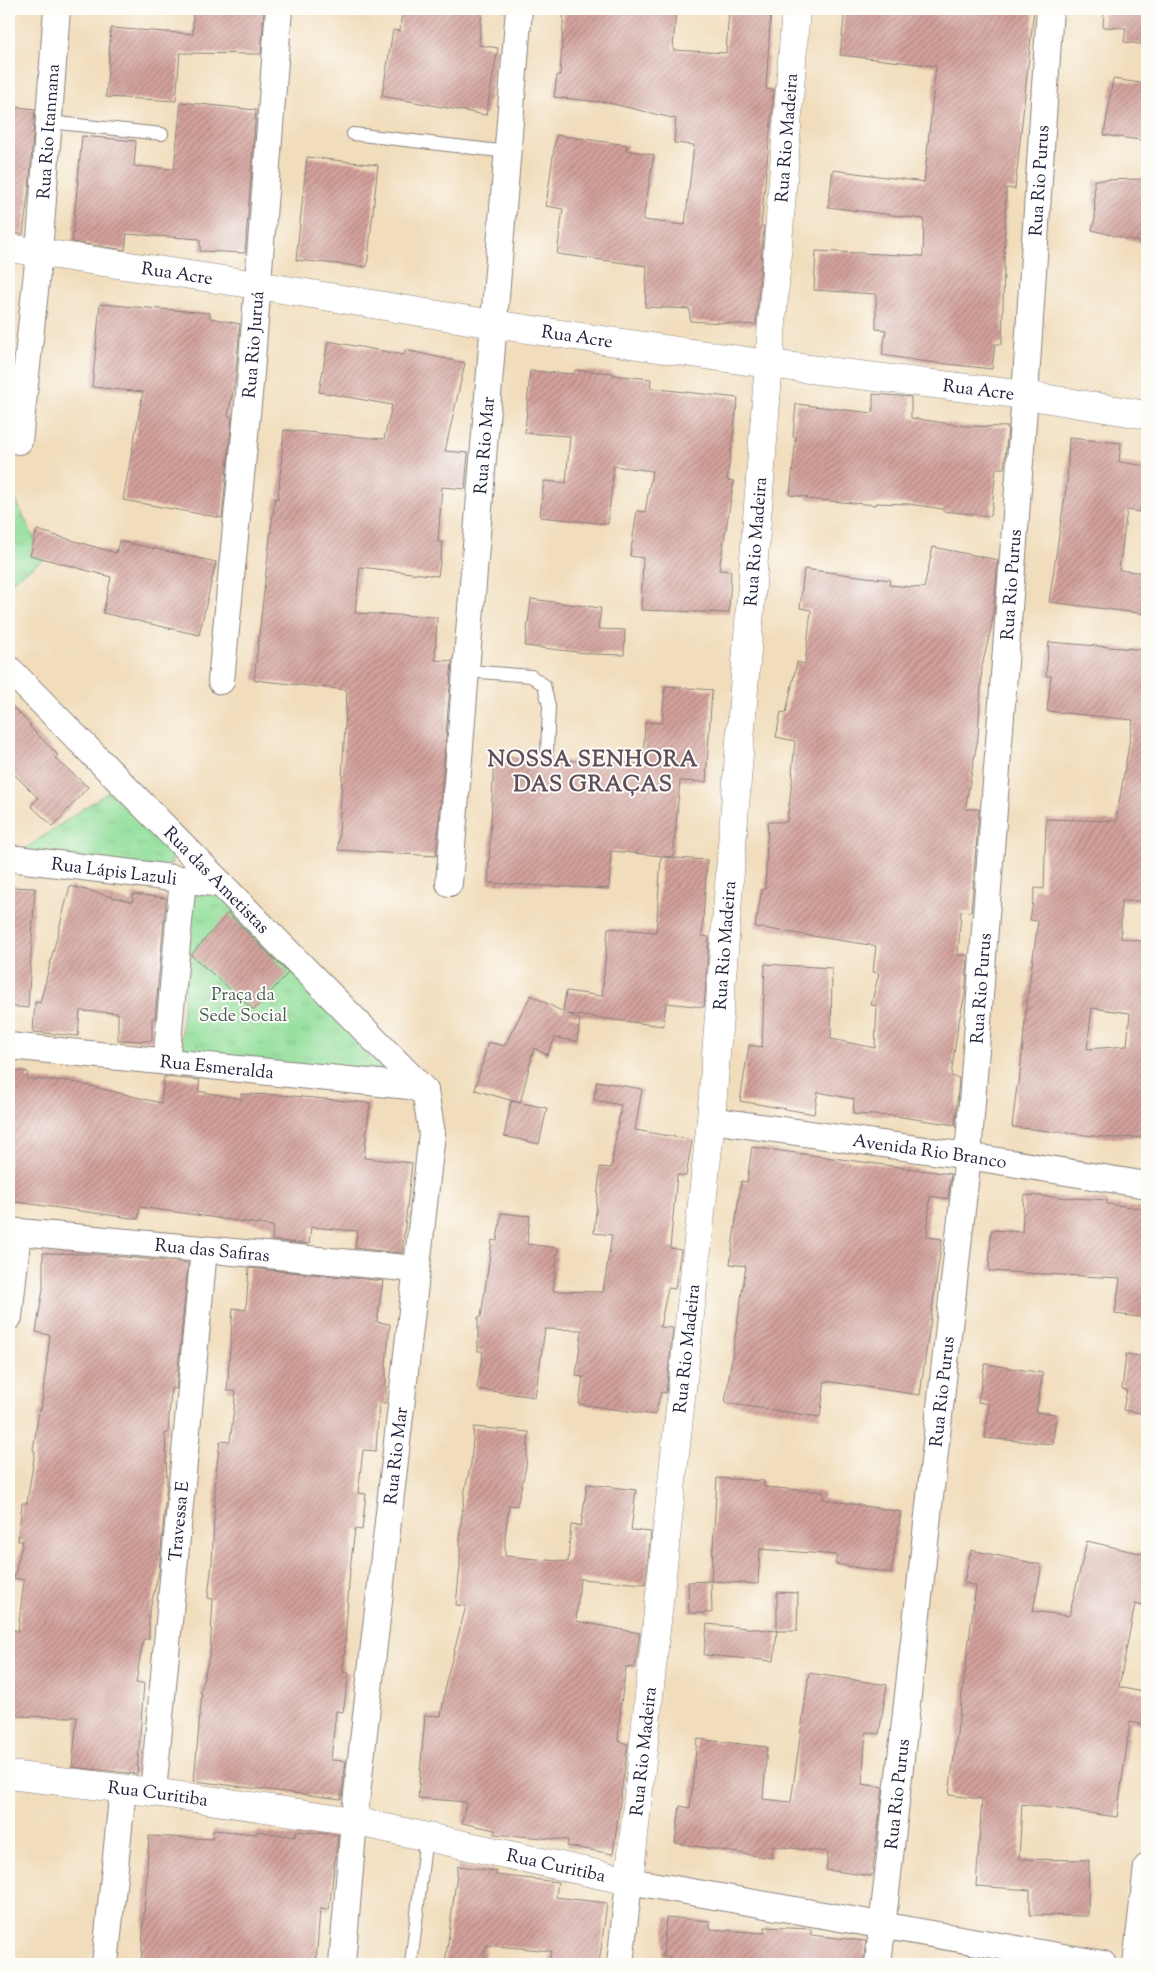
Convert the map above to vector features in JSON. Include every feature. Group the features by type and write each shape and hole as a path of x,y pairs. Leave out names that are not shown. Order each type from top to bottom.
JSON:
{"street":[{"name":"Rua Rio Itannana","path":"19,441 39,254 58,9"},
{"name":"Rua Rio Juruá","path":"221,681 251,373 256,285 279,9"},
{"name":"Rua Rio Mar","path":"449,883 520,9"},
{"name":"Rua Rio Madeira","path":"629,1881 712,1120 796,9"},
{"name":"Rua Rio Purus","path":"878,1964 968,1156 1025,395 1050,9"},
{"name":"Rua Acre","path":"9,248 256,285 493,324 768,364 1025,395 1147,415"},
{"name":"Rua das Ametistas","path":"9,668 425,1091"},
{"name":"Rua Lápis Lazuli","path":"9,858 221,884"},
{"path":"166,1062 183,879"},
{"name":"Rua Esmeralda","path":"9,1046 409,1086 425,1091"},
{"name":"Rua Rio Mar","path":"342,1964 354,1820 432,1134 425,1091"},
{"name":"Avenida Rio Branco","path":"712,1120 968,1156 1147,1184"},
{"path":"9,1317 14,1232"},
{"name":"Rua das Safiras","path":"14,1232 416,1269"},
{"name":"Travessa E","path":"153,1792 204,1250"},
{"name":"Rua Curitiba","path":"9,1774 354,1820 629,1881 1103,1964"},
{"path":"105,1964 123,1788"},
{"path":"1136,1964 1147,1867"},
{"path":"620,1964 629,1881"}],"lane":[{"path":"49,122 162,134"},
{"path":"353,134 508,152"},
{"path":"466,671 531,676 544,685 549,706 547,752"},
{"path":"412,1964 426,1836"}],"green space":[{"path":"9,486 44,559 9,583"},
{"path":"109,791 173,854 171,864 163,868 19,853"},
{"name":"Praça da Sede Social","path":"193,890 220,895 401,1080 179,1057"}],"building":[{"path":"193,9 264,9 261,54 180,53 176,101 106,97 111,28 193,34"},
{"path":"402,9 482,9 479,45 498,48 486,115 382,96 393,30 400,31"},
{"path":"564,9 676,9 673,50 726,53 729,9 771,9 766,89 774,90 761,226 764,226 756,325 690,321 690,309 645,307 647,266 557,254 563,209 546,206 556,135 627,145 626,150 654,155 643,220 685,225 694,145 674,143 676,119 609,103 554,97 557,75 560,75"},
{"path":"845,9 1034,9 1015,189 1006,188 1002,344 995,344 992,369 882,355 886,330 876,329 876,294 814,290 816,251 923,256 924,219 828,207 833,170 924,182 936,66 840,55"},
{"path":"1104,9 1147,9 1147,45 1124,42 1126,28 1103,27"},
{"path":"1113,79 1147,84 1147,141 1104,135"},
{"path":"181,102 256,110 245,253 200,251 200,239 127,234 125,250 72,242 82,136 136,141 134,166 174,169"},
{"path":"9,106 35,109 29,188 23,234 9,233"},
{"path":"307,157 378,165 367,267 296,260"},
{"path":"1147,179 1147,244 1092,230 1095,218 1094,180"},
{"path":"100,304 210,313 210,318 240,324 235,381 228,416 232,417 222,518 123,500 143,392 92,387"},
{"path":"328,341 404,355 405,350 465,363 445,451 468,453 465,489 442,487 438,542 443,542 438,576 360,567 355,613 437,617 435,660 452,661 436,856 338,850 347,690 254,680 275,498 278,499 284,430 384,439 392,405 319,392"},
{"path":"575,370 651,379 650,388 738,398 727,480 734,481 719,570 731,571 729,613 641,610 643,558 630,556 637,511 645,512 652,471 614,466 608,524 540,517 544,481 566,483 570,436 525,433 530,371 574,374"},
{"path":"873,394 911,397 911,418 965,426 1008,427 1004,468 996,468 991,516 943,511 943,509 909,504 876,503 876,505 807,499 807,497 790,495 796,437 793,437 796,404 873,413"},
{"path":"1069,438 1121,443 1119,462 1147,466 1147,513 1127,510 1119,570 1147,573 1147,614 1049,602 1067,482"},
{"path":"37,530 116,553 119,541 216,562 199,635 103,613 111,577 30,555"},
{"path":"933,547 998,560 992,624 982,666 978,737 965,809 979,809 971,912 961,911 958,955 968,955 965,995 958,1025 951,1076 959,1078 955,1125 895,1116 853,1114 854,1099 818,1092 814,1114 740,1101 749,1045 762,1047 765,964 832,968 831,1039 875,1048 877,1006 871,1005 879,973 873,972 876,946 755,927 762,889 765,889 768,822 787,822 795,741 776,737 781,712 786,713 797,662 805,664 811,610 800,608 804,569 890,580 889,585 924,588"},
{"path":"531,599 601,608 598,629 625,630 624,655 595,654 525,646"},
{"path":"1049,642 1147,650 1147,901 1121,901 1121,938 1147,942 1147,1137 1113,1138 1012,1127 1017,1085 1019,1085 1027,1001 1038,921 1030,920 1035,888 1044,889 1046,819 1116,821 1133,720 1047,711 1051,676 1046,676","holes":["1092,1008 1130,1013 1127,1046 1087,1049"]},
{"path":"665,686 712,690 706,782 680,781 673,857 611,851 609,889 488,883 494,757 643,764 645,722 662,723"},
{"path":"9,703 58,755 55,758 88,787 53,826 31,806 38,798 9,769"},
{"path":"661,857 707,860 702,936 709,937 704,1007 666,1003 663,1026 568,1014 580,1020 577,1041 555,1038 547,1055 534,1048 520,1103 475,1090 488,1042 504,1046 531,995 563,1012 566,991 602,996 608,928 656,932"},
{"path":"70,886 132,902 133,894 166,898 155,1018 152,1018 152,1041 118,1040 118,1013 80,1011 78,1036 33,1032 35,1002 40,1003"},
{"path":"9,887 35,888 28,1008 9,1006"},
{"path":"228,913 288,973 254,1010 191,955"},
{"path":"9,1070 28,1072 27,1079 69,1081 161,1103 164,1077 200,1080 198,1091 241,1099 241,1094 281,1095 370,1103 364,1158 412,1163 402,1253 355,1248 357,1231 311,1227 309,1244 272,1240 273,1226 140,1207 138,1219 9,1201"},
{"path":"597,1081 642,1089 635,1130 692,1140 686,1176 677,1175 670,1248 681,1250 675,1289 668,1288 660,1327 673,1328 666,1393 661,1392 655,1415 579,1404 583,1377 576,1376 582,1330 545,1329 535,1397 477,1389 483,1351 478,1351 478,1317 481,1317 492,1240 497,1241 501,1213 530,1216 527,1244 558,1248 553,1291 603,1292 612,1235 594,1233 600,1167 611,1168 621,1105 594,1100"},
{"path":"511,1101 547,1108 539,1144 504,1136"},
{"path":"752,1147 951,1174 948,1199 930,1196 927,1237 942,1239 920,1395 825,1381 820,1417 725,1403 746,1266 730,1264 741,1181 747,1182"},
{"path":"1024,1195 1107,1200 1107,1204 1147,1209 1147,1318 1115,1314 1120,1278 989,1271 991,1230 1022,1232"},
{"path":"43,1253 93,1254 188,1263 176,1389 171,1388 168,1433 165,1433 167,1481 159,1572 149,1613 149,1639 143,1639 136,1683 144,1683 137,1774 72,1767 77,1717 9,1716 9,1653 12,1630 18,1631 24,1580 14,1578 23,1541 18,1541 22,1503 27,1503 50,1335 36,1332 43,1289"},
{"path":"249,1268 383,1281 377,1322 390,1324 386,1364 386,1403 379,1403 376,1451 363,1450 358,1493 366,1494 362,1530 355,1529 350,1569 343,1672 349,1673 343,1712 336,1711 331,1760 346,1761 341,1799 194,1781 202,1693 200,1693 210,1653 213,1599 208,1598 212,1562 216,1472 220,1441 230,1442 236,1391 227,1391 233,1308 246,1310"},
{"path":"1126,1354 1147,1357 1147,1414 1123,1410 1127,1390 1122,1389"},
{"path":"985,1364 1043,1373 1036,1412 1056,1414 1053,1444 985,1438 989,1404 978,1402"},
{"path":"474,1427 529,1432 526,1467 517,1506 509,1505 505,1556 568,1562 571,1525 581,1526 587,1484 636,1490 631,1530 651,1532 645,1584 580,1579 576,1621 640,1633 635,1668 626,1667 621,1703 618,1741 628,1744 613,1854 567,1846 568,1840 494,1834 495,1830 462,1823 466,1802 418,1798 425,1715 441,1716 446,1682 466,1606 456,1605 460,1566 460,1532 465,1490 471,1463"},
{"path":"717,1478 764,1481 764,1487 824,1492 823,1499 901,1512 891,1573 835,1564 837,1555 760,1549 758,1584 711,1581"},
{"path":"1087,1541 1147,1555 1147,1607 1135,1604 1119,1687 1147,1693 1147,1725 1130,1722 1117,1817 1022,1804 1019,1859 1089,1860 1088,1916 1030,1915 1030,1890 976,1886 982,1799 949,1795 976,1586 964,1583 971,1550 1042,1565 1033,1611 1069,1616"},
{"path":"711,1581 712,1613 689,1613 688,1582"},
{"path":"777,1592 798,1593 797,1631 777,1631"},
{"path":"707,1624 777,1631 774,1661 704,1655"},
{"path":"809,1673 887,1685 879,1734 866,1732 862,1784 883,1787 872,1876 826,1870 828,1852 772,1846 771,1858 675,1843 680,1806 690,1808 697,1739 767,1747 763,1799 791,1802"},
{"path":"213,1830 257,1834 257,1831 295,1837 296,1831 338,1835 329,1910 320,1909 316,1964 169,1964 141,1962 149,1836 212,1839"},
{"path":"458,1866 496,1871 496,1875 558,1882 556,1897 607,1903 599,1964 549,1964 551,1951 486,1945 483,1964 445,1964"},
{"path":"666,1917 710,1921 710,1929 765,1933 765,1927 811,1929 811,1935 866,1941 863,1964 669,1964 670,1957 663,1957"}],"district":[{"name":"NOSSA SENHORA DAS GRAÇAS","path":"593,770"}]}
